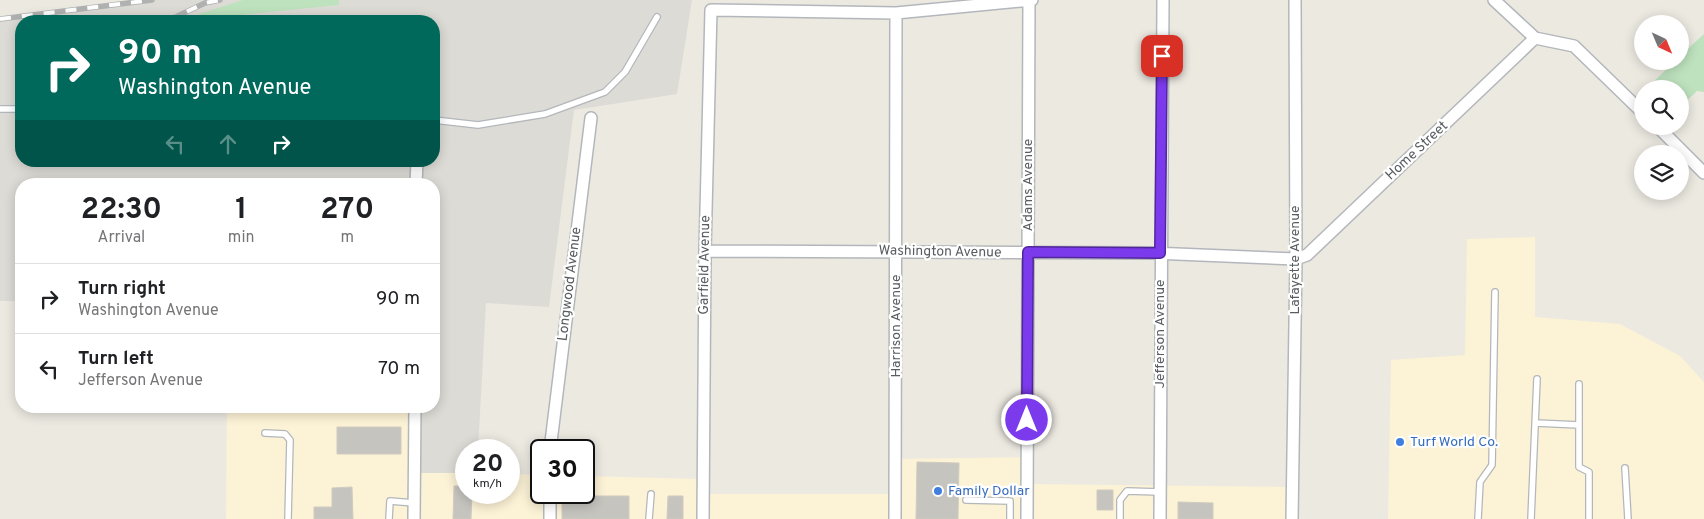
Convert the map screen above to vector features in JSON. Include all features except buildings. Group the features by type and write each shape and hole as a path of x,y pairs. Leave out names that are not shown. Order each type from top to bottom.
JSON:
{"street":[{"path":"896,13 1030,0"},
{"name":"Adams Avenue","path":"1026,519 1030,0"},
{"name":"Jefferson Avenue","path":"1160,519 1160,253 1163,0"},
{"name":"Lafayette Avenue","path":"1292,519 1296,259 1294,0"},
{"path":"1494,0 1535,38 1574,46 1634,104"},
{"name":"Garfield Avenue","path":"703,519 705,251 711,10 896,13"},
{"name":"Harrison Avenue","path":"895,519 896,13"},
{"name":"Home Street","path":"1296,259 1307,255 1535,38"},
{"name":"Longwood Avenue","path":"551,439 591,118"},
{"path":"1666,135 1704,174"},
{"name":"Washington Avenue","path":"705,251 1160,253 1296,259"},
{"path":"414,519 415,413"},
{"path":"550,504 550,519"}],"lane":[{"path":"440,121 478,124 544,114 605,92 625,72 657,17"},
{"path":"0,109 15,109"},
{"path":"1478,519 1480,482 1492,465 1494,292"},
{"path":"1531,519 1532,460 1536,424 1537,379"},
{"path":"1579,384 1579,467 1589,472 1589,519"},
{"path":"1536,424 1578,425"},
{"path":"265,433 285,434 290,440 288,519"},
{"path":"1625,468 1628,519"},
{"path":"1120,519 1120,500 1127,491 1160,492"},
{"path":"649,519 651,494"},
{"path":"966,500 1010,501 1010,519"},
{"path":"390,519 390,501 414,503"}],"shaded area":[{"path":"152,0 692,0 677,94 574,110 549,307 486,303 479,439 455,439 455,473 414,473 415,413 440,413 440,178 15,178 15,301 0,301 0,19 15,17 15,167 440,167 440,15 32,15"},
{"path":"1535,237 1535,317 1620,324 1680,356 1704,382 1704,519 1388,519 1391,360 1465,355 1467,239"},
{"path":"227,413 415,413 414,473 455,473 455,504 520,504 520,474 530,475 530,504 595,504 595,476 703,479 704,494 895,494 895,459 1027,457 1027,484 1292,487 1292,519 226,519"}],"green space":[{"path":"243,0 339,0 339,5 240,15 199,14"},
{"path":"1704,34 1704,92 1697,91 1689,99 1689,80 1655,80 1666,70 1689,70 1689,48"}],"railway":[{"path":"32,15 152,0"},
{"path":"180,15 205,3 220,0"},
{"path":"0,19 15,17"}],"place":[{"name":"Turf World Co.","path":"1400,442"},
{"name":"Family Dollar","path":"938,491"}],"route":[{"path":"1027,420 1028,252 1160,253 1162,56"}]}
